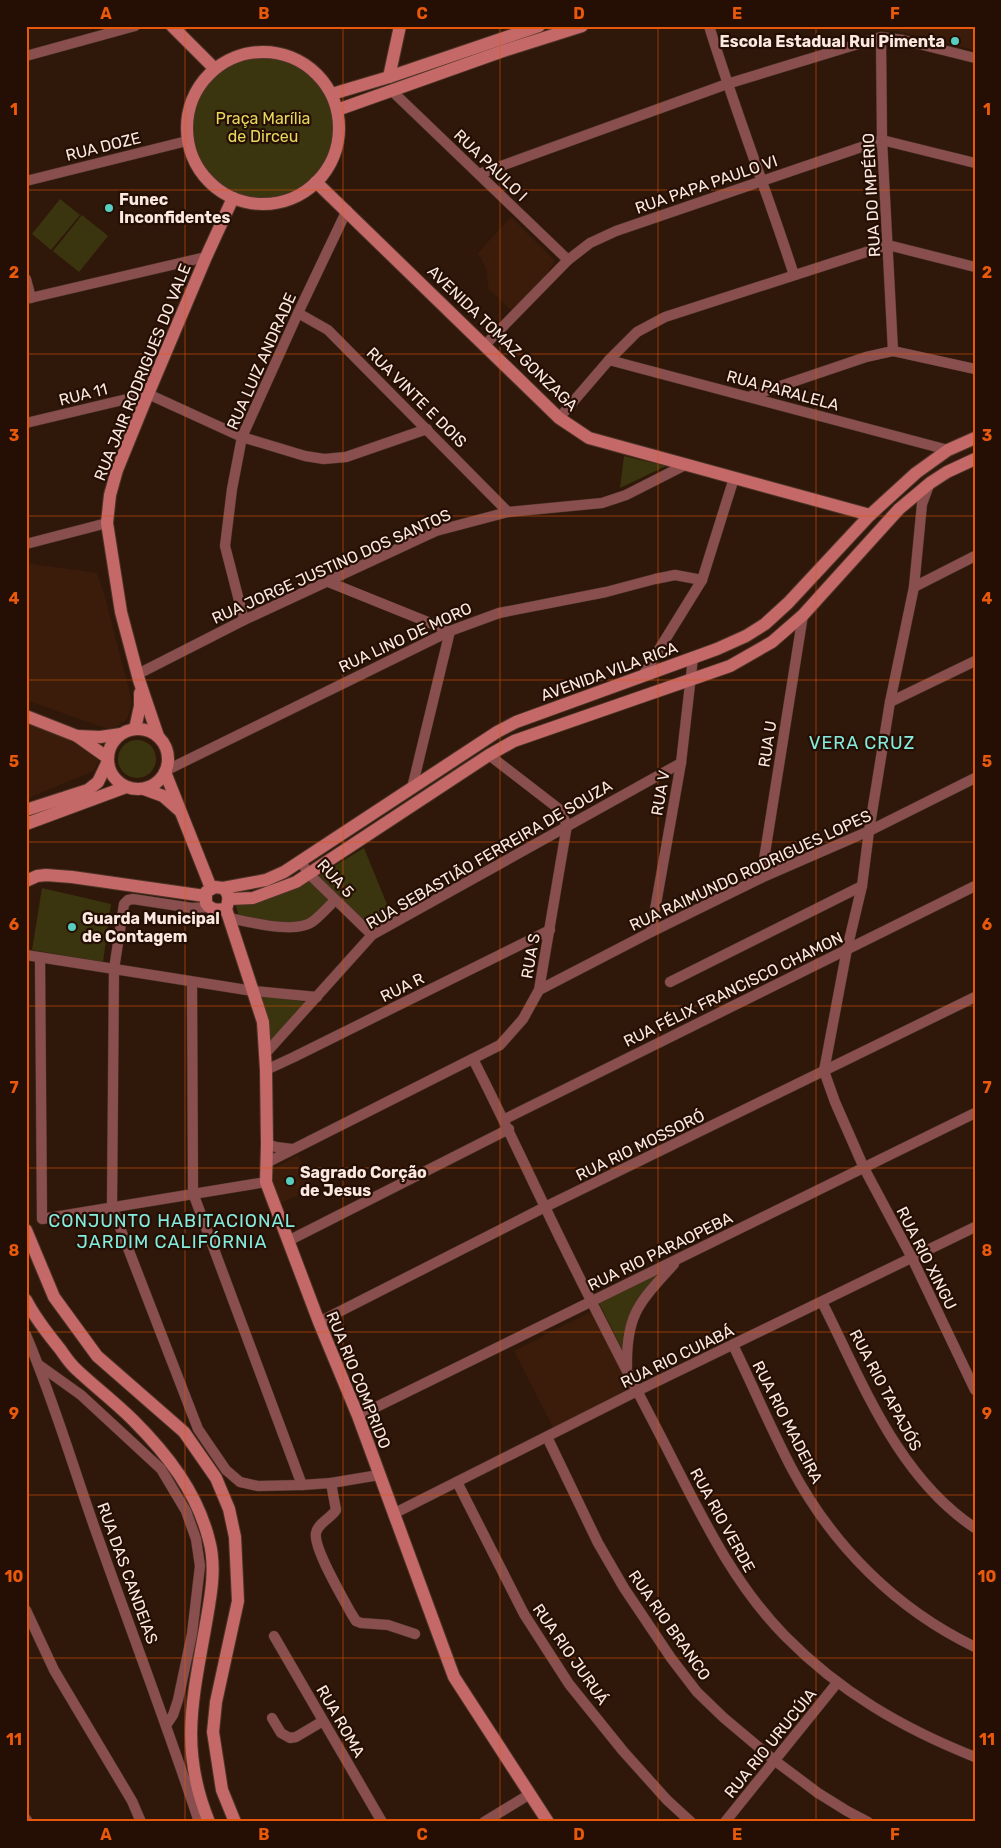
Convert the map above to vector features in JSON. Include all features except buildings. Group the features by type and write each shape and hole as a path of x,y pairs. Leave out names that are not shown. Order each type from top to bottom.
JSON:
{"street":[{"path":"26,56 135,26"},
{"path":"172,26 214,68"},
{"path":"389,77 400,26"},
{"path":"332,94 389,77 508,32 539,26"},
{"path":"336,110 503,51 582,26"},
{"path":"709,26 727,84 763,181 794,275"},
{"path":"503,51 508,32"},
{"path":"479,174 727,84 881,37 903,40 975,58"},
{"name":"RUA DO IMPÉRIO","path":"881,37 882,140 893,351"},
{"path":"264,51 291,57 313,71 332,94 336,110 338,144 328,168 310,188 277,203 251,203 233,198 214,186 196,166 187,141 188,111 198,86 214,68 230,58 264,51"},
{"name":"RUA PAULO I","path":"392,91 568,260"},
{"path":"882,140 975,163"},
{"name":"RUA PAPA PAULO VI","path":"485,345 568,260 590,243 616,231 882,140"},
{"name":"RUA DOZE","path":"26,181 187,141"},
{"name":"AVENIDA TOMAZ GONZAGA","path":"316,182 347,210 559,418 589,438 870,515"},
{"name":"RUA JAIR RODRIGUES DO VALE","path":"158,736 138,677 121,612 107,523 110,495 117,470 148,394 233,198"},
{"name":"RUA LUIZ ANDRADE","path":"244,620 225,546 232,489 242,437 347,210"},
{"path":"559,418 609,360 637,332 665,317 888,245 975,267"},
{"path":"26,278 29,299 206,257"},
{"name":"RUA VINTE E DOIS","path":"298,313 328,330 508,512"},
{"path":"750,396 866,357 893,351 975,369"},
{"name":"RUA PARALELA","path":"609,360 948,450"},
{"path":"148,394 242,437 305,456 324,459 346,457 427,429"},
{"name":"RUA 11","path":"26,423 148,394"},
{"name":"AVENIDA VILA RICA","path":"220,904 301,862 497,732 516,722 693,658 739,639 766,624 870,515 916,473 948,450 975,438"},
{"name":"AVENIDA VILA RICA","path":"26,881 37,876 46,875 72,877 220,904 253,898 296,882 514,740 730,666 772,642 804,615 899,509 930,483 947,472 975,459"},
{"name":"RUA JORGE JUSTINO DOS SANTOS","path":"138,677 244,620 436,531 508,512 602,503 626,495 685,465"},
{"path":"642,677 702,580 734,478"},
{"path":"824,1071 847,949 862,886 868,831 890,702 914,586 922,504 930,483"},
{"path":"899,509 911,508 921,514"},
{"path":"26,544 107,523"},
{"path":"914,586 975,556"},
{"name":"RUA LINO DE MORO","path":"166,771 450,631 499,613 606,592 675,575 702,580"},
{"path":"326,581 450,631 412,788"},
{"name":"RUA U","path":"761,878 804,615"},
{"name":"RUA V","path":"651,932 681,763 693,658"},
{"path":"890,702 975,661"},
{"name":"RUA JAIR RODRIGUES DO VALE","path":"135,729 140,706 138,677"},
{"path":"26,716 76,736 108,759 110,771 114,778 126,787 134,790 152,786 160,780 166,771 167,750 158,736 151,732 135,729 121,734 100,737 76,736"},
{"path":"26,810 88,790 98,782 108,759 111,744 121,734"},
{"path":"489,755 559,809 567,826"},
{"name":"RUA SEBASTIÃO FERREIRA DE SOUZA","path":"265,1054 372,935 681,763"},
{"name":"RUA RIO COMPRIDO","path":"166,771 220,904 263,1022 266,1070 266,1182 319,1322 358,1416 454,1677 548,1822"},
{"name":"RUA RAIMUNDO RODRIGUES LOPES","path":"539,990 761,878 868,831 975,778"},
{"path":"26,824 126,787"},
{"name":"RUA RIO COMPRIDO","path":"144,789 163,796 182,812"},
{"name":"RUA S","path":"267,1164 500,1045 523,1019 539,990 567,826"},
{"name":"RUA 5","path":"301,862 309,874 372,935"},
{"path":"670,982 862,886"},
{"name":"RUA FÉLIX FRANCISCO CHAMON","path":"288,1241 507,1124 847,949 975,886"},
{"path":"335,900 312,922 301,927 287,927 220,904 192,908 133,899 128,900 124,904 114,969 112,1207 198,1429 226,1470 240,1482 258,1486 331,1483 379,1475"},
{"name":"RUA R","path":"266,1070 550,930"},
{"path":"26,955 253,991 317,997"},
{"path":"40,958 42,1219 266,1182"},
{"path":"192,982 192,1193 302,1485"},
{"name":"RUA RIO MOSSORÓ","path":"319,1322 545,1207 975,997"},
{"name":"RUA RIO VERDE","path":"473,1059 507,1124 545,1207 637,1391 720,1550 743,1586 786,1637 838,1683 882,1713 937,1742 974,1756"},
{"name":"RUA RIO XINGU","path":"824,1071 835,1102 864,1168 912,1258 975,1390"},
{"name":"RUA RIO PARAOPEBA","path":"358,1416 975,1113"},
{"path":"267,1144 294,1149"},
{"name":"RUA RIO CUIABÁ","path":"393,1514 637,1391 975,1227"},
{"path":"26,1230 54,1297 97,1356 184,1432 216,1478 229,1509 235,1537 238,1601 216,1702 213,1732 222,1790 235,1822"},
{"path":"628,1370 628,1333 632,1318 648,1293 678,1260"},
{"path":"26,1300 33,1315 74,1368 133,1420 174,1467 190,1490 210,1541 212,1590 192,1698 190,1732 192,1767 200,1800 209,1822"},
{"name":"RUA RIO TAPAJÓS","path":"822,1302 896,1446 919,1478 945,1504 975,1528"},
{"name":"RUA DAS CANDEIAS","path":"26,1335 39,1365 100,1542 167,1724 199,1822"},
{"name":"RUA RIO MADEIRA","path":"733,1345 792,1470 824,1518 855,1559 902,1602 928,1622 975,1647"},
{"path":"39,1365 81,1395 161,1469 186,1511 196,1539 200,1566 192,1634 178,1700 173,1715 167,1724"},
{"name":"RUA RIO BRANCO","path":"547,1437 598,1543 624,1588 671,1658 697,1692 724,1718 774,1760 818,1793 868,1822"},
{"name":"RUA RIO JURUÁ","path":"457,1482 524,1614 569,1684 623,1751 667,1800 691,1822"},
{"path":"331,1483 336,1510 319,1527 316,1533 316,1540 319,1552 351,1613 356,1621 361,1623 388,1625 416,1634"},
{"path":"26,1610 54,1670 132,1802 141,1822"},
{"name":"RUA ROMA","path":"274,1636 382,1822"},
{"name":"RUA RIO URUCÚIA","path":"725,1822 838,1683"},
{"path":"272,1718 281,1733 290,1738 323,1721"},
{"path":"484,1822 530,1794"}],"shaded area":[{"name":"Escola Estadual Rui Pimenta","path":"882,26 975,26 975,50 896,31 884,31"},
{"path":"511,217 555,261 538,287 514,313 489,289 486,268 478,253"},
{"path":"26,563 97,573 132,702 128,718 118,726 108,729 26,700"},
{"path":"26,723 64,737 89,753 99,761 93,771 26,799"},
{"name":"Sagrado Corção de Jesus","path":"298,1155 313,1189 278,1204 268,1172"},
{"path":"592,1311 632,1389 554,1429 514,1351"}],"green space":[{"name":"Praça Marília de Dirceu","path":"263,55 290,61 303,67 314,76 323,87 329,100 335,127 329,154 323,167 314,178 303,187 290,193 263,199 236,193 223,187 212,178 203,167 197,154 191,127 197,100 203,87 212,76 223,67 236,61"},
{"path":"60,199 80,215 51,250 32,234"},
{"path":"82,215 108,236 79,272 53,251"},
{"path":"624,456 666,466 620,488"},
{"path":"137,740 151,745 156,759 151,773 137,778 123,773 118,759 123,745"},
{"path":"364,848 393,919 372,932 316,877"},
{"path":"308,879 329,900 302,927 239,917 235,902"},
{"name":"Guarda Municipal de Contagem","path":"42,888 111,904 103,962 32,950"},
{"path":"260,995 312,1003 267,1049"},
{"path":"666,1268 645,1292 624,1353 598,1301"}],"place":[{"name":"Escola Estadual Rui Pimenta","path":"955,41"},
{"name":"Funec Inconfidentes","path":"109,208"},
{"name":"Guarda Municipal de Contagem","path":"72,927"},
{"name":"Sagrado Corção de Jesus","path":"290,1181"}],"district":[{"name":"VERA CRUZ","path":"862,743"},
{"name":"CONJUNTO HABITACIONAL JARDIM CALIFÓRNIA","path":"172,1231"}]}
